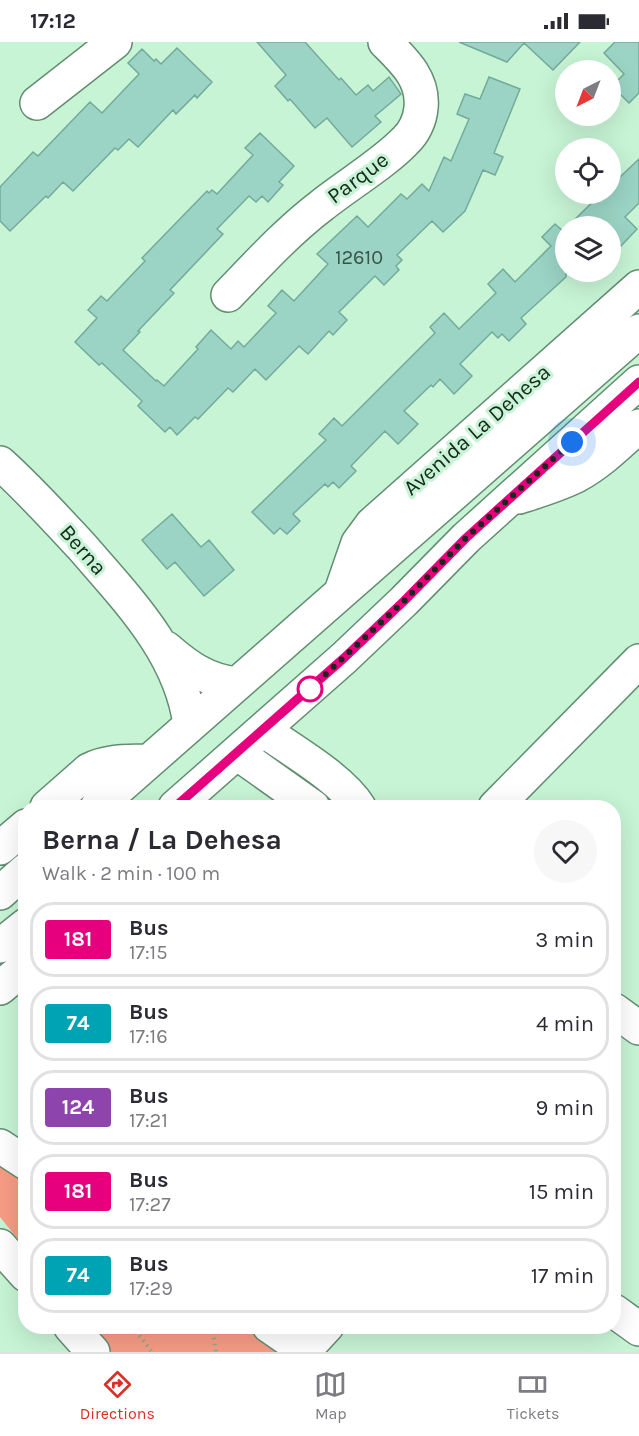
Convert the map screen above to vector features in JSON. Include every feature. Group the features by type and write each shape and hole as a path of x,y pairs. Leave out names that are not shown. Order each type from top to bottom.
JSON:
{"street":[{"path":"37,103 115,42"},
{"name":"Parque","path":"228,295 292,230 406,140 413,131 421,109 418,82 412,70 385,42"},
{"name":"Avenida La Dehesa","path":"341,592 358,543 372,524 639,287"},
{"name":"Avenida La Dehesa","path":"105,800 639,331"},
{"path":"55,800 89,770 97,766 157,755 166,773 177,786 183,800 377,628 466,538 639,382"},
{"path":"506,501 578,475 594,465 639,426"},
{"name":"Berna","path":"0,463 35,496 86,552 160,642 201,675 237,684"},
{"name":"Berna","path":"160,642 184,694 190,725"},
{"path":"269,656 284,661 296,675 301,697"},
{"path":"502,800 639,661"},
{"path":"263,730 327,775 353,800"},
{"path":"237,753 303,800"},
{"path":"0,848 18,833"},
{"path":"0,893 18,877"},
{"path":"0,946 18,931"},
{"path":"0,988 18,973"},
{"path":"621,1015 639,1028"},
{"path":"0,1146 18,1158"},
{"path":"0,1246 18,1266"},
{"path":"621,1316 639,1329"},
{"path":"77,1334 93,1352"},
{"path":"281,1334 305,1351 320,1334"}],"path":[{"path":"138,1334 152,1352"},
{"path":"213,1334 216,1352"}],"shaded area":[{"path":"0,1166 18,1178 18,1239 0,1217"},
{"path":"96,1334 260,1334 283,1349 280,1352 111,1352"}],"building":[{"path":"257,42 305,42 339,80 341,78 356,95 368,85 373,91 389,77 401,94 375,116 381,122 352,147 327,118 315,128 290,99 288,101 275,86 286,75"},
{"path":"459,42 580,42 563,60 555,60 553,70 524,43 507,62"},
{"path":"615,42 639,42 639,93 629,103 621,95 621,77 624,74 621,71 621,60 611,60 604,53"},
{"path":"177,48 212,82 197,98 195,95 176,114 173,110 138,147 129,139 118,150 115,148 73,191 63,182 10,231 0,221 0,187 33,152 38,156 90,102 102,113 139,74 128,63 142,49 154,61 156,59 161,64"},
{"path":"489,77 520,89 494,153 503,157 495,175 483,170 465,211 443,232 432,221 397,255 402,260 396,266 399,270 384,285 375,276 339,312 347,320 333,335 329,331 308,354 299,346 266,380 255,369 233,392 228,388 198,419 195,417 177,435 170,427 165,432 138,406 142,401 102,363 99,365 75,342 97,318 88,310 101,296 107,301 145,261 142,258 207,191 209,193 212,190 217,194 253,155 245,148 260,133 294,166 279,182 283,185 268,202 262,196 256,202 249,196 217,229 223,234 170,290 174,293 123,350 164,386 198,349 196,347 211,330 231,349 238,341 244,347 276,313 268,306 282,290 294,301 328,264 317,254 357,216 368,227 401,194 407,199 422,184 429,191 444,157 451,161 469,119 457,114 465,94 480,99"},
{"path":"639,159 639,203 625,217 637,229 621,246 621,216 578,216 591,204 621,204 621,176"},
{"path":"555,224 555,282 561,282 521,318 526,324 509,341 502,334 498,338 492,332 460,364 472,376 454,394 440,379 433,387 431,385 404,411 418,424 398,444 385,431 351,466 356,471 339,488 333,482 328,487 325,484 293,514 300,521 287,534 280,528 274,534 252,512 326,440 319,434 334,418 342,426 435,333 430,327 444,313 459,329 496,293 488,284 503,269 515,282 551,246 542,237"},
{"path":"172,514 201,547 209,540 234,570 204,596 175,562 167,569 142,540"}],"bus line":[{"name":"181","path":"183,800 344,658 466,538 639,382"}],"route":[{"path":"310,689 404,601 466,538 572,442"}]}
